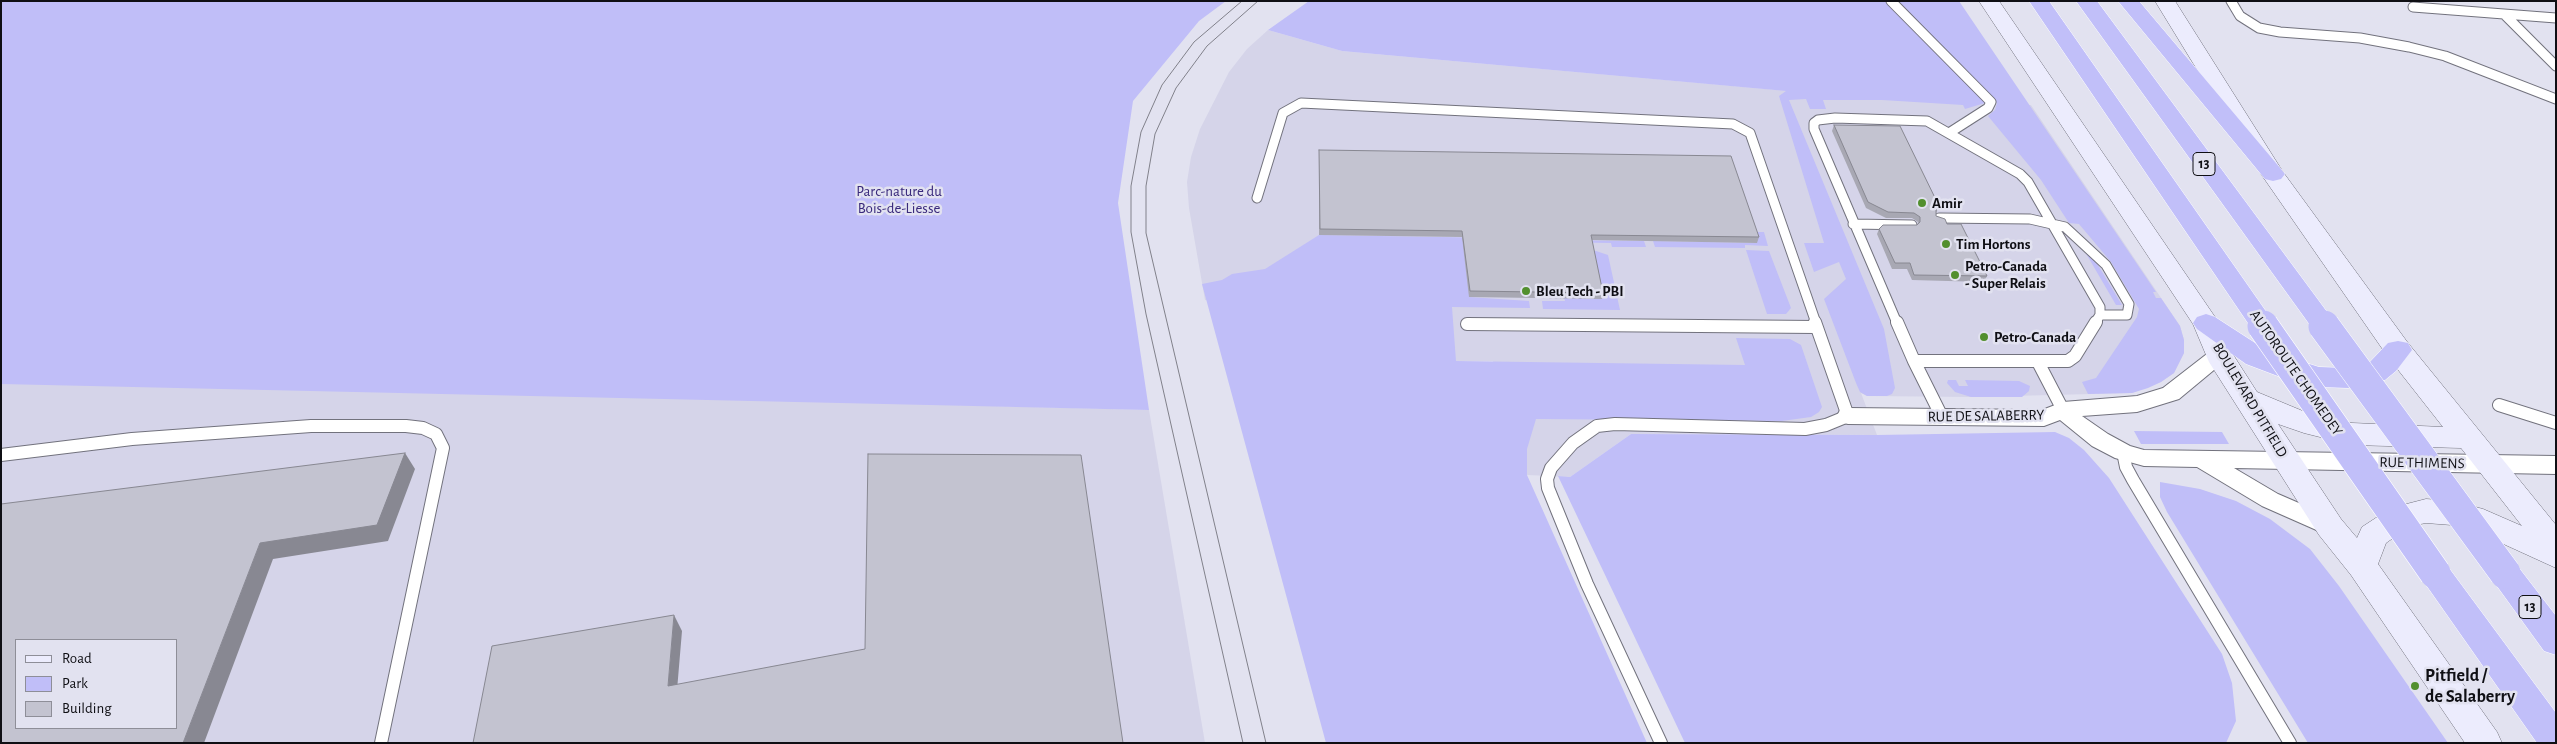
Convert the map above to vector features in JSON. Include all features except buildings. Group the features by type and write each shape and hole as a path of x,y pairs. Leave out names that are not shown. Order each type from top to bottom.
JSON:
{"highway":[{"name":"AUTOROUTE CHOMEDEY","path":"2039,1 2435,573 2556,741"},
{"name":"13","path":"2086,1 2556,641"},
{"path":"2128,1 2273,174"},
{"path":"2206,323 2256,357 2293,371 2319,377 2354,378 2375,373 2398,350"}],"main road":[{"name":"BOULEVARD PITFIELD","path":"1989,1 2206,323 2218,355 2330,527 2362,566 2485,743"},
{"path":"2165,1 2273,174 2398,350 2553,540"},
{"path":"2248,399 2304,423 2345,433 2468,438"},
{"path":"2362,566 2373,536 2379,530 2402,516 2426,511 2452,513 2553,540"}],"street":[{"path":"2063,410 2138,404 2171,394 2218,355"},
{"name":"RUE DE SALABERRY","path":"1848,416 2044,418 2063,410 2090,434 2123,452 2144,458 2287,461"},
{"path":"2200,459 2270,500 2330,527"},
{"name":"RUE THIMENS","path":"2287,461 2556,465"}],"lane":[{"path":"1891,1 1951,64 1989,98 1988,108 1949,133"},
{"path":"2231,1 2240,16 2259,28 2280,32 2360,38 2409,47 2445,56 2556,99"},
{"path":"2413,7 2556,18"},
{"path":"2504,14 2556,66"},
{"path":"1257,198 1283,113 1288,108 1301,104 1733,124 1747,130 1752,137 1848,416 1826,425 1805,429 1616,424 1597,426 1572,443 1551,468 1547,479 1548,488 1591,593 1661,743"},
{"path":"1914,361 2063,362 2072,359 2100,315 2100,308 2053,223 2028,182 2020,174 1949,133 1922,120 1835,118 1816,122 1813,126 1817,138 1852,220 1914,361 1942,417"},
{"path":"1852,220 1911,221"},
{"path":"1941,222 2035,227 2053,223 2071,230 2106,265 2129,304 2127,315 2100,315"},
{"path":"1467,324 1816,327"},
{"path":"2038,362 2063,410"},
{"path":"2499,405 2556,423"},
{"path":"1,455 132,439 311,426 406,426 423,428 436,434 443,448 381,743"},
{"path":"2123,452 2126,467 2133,480 2290,743"}],"shaded area":[{"path":"1268,30 1342,51 1777,90 2031,105 2180,326 2184,340 2184,353 2174,373 2161,382 2132,393 1971,397 1867,396 1861,393 1877,435 1631,434 1570,477 1507,474 1493,361 1456,361 1205,300 1189,208 1187,182 1191,157 1200,129 1229,72 1247,49"},
{"path":"1,380 1149,410 1205,743 1,743"}],"green space":[{"name":"Parc-nature du Bois-de-Liesse","path":"1,1 1226,1 1199,21 1133,101 1118,203 1149,410 1,384"},
{"path":"1309,1 1959,1 2156,292 2153,292 2156,298 2161,298 2180,326 2184,340 2184,353 2174,373 2148,388 2132,393 2088,394 2082,382 2096,378 2137,317 2139,309 2111,262 2079,224 2069,223 2041,180 1988,116 1995,110 1997,103 1985,103 1965,109 1963,105 1882,100 1823,100 1826,109 1810,109 1806,99 1789,100 1884,329 1895,388 1892,394 1887,396 1867,396 1860,392 1856,383 1824,299 1846,279 1839,262 1814,272 1804,243 1824,243 1779,96 1786,91 1342,51 1268,30"},
{"path":"1753,232 1764,232 1768,246 1745,245 1745,248 1655,247 1653,241 1757,243"},
{"path":"1319,235 1501,238 1469,297 1529,301 1530,308 1452,307 1456,361 1745,365 1736,338 1790,339 1801,345 1822,407 1819,412 1811,417 1782,421 1536,419 1527,449 1527,475 1647,743 1326,743 1202,284 1222,280 1232,274 1265,269"},
{"path":"1549,240 1644,241 1646,247 1612,247 1611,243 1550,242"},
{"path":"1746,250 1769,251 1791,308 1786,314 1767,314"},
{"path":"2084,250 2098,265 2122,305 2116,305"},
{"path":"1551,251 1596,251 1608,255 1620,310 1543,309 1542,301 1565,301"},
{"path":"1948,380 1956,380 1959,386 1968,386 1965,380 2019,381 2030,386 2029,391 2022,397 1971,397 1955,392 1947,383"},
{"path":"2134,431 2222,432 2229,444 2141,444"},
{"path":"2055,432 2069,438 2084,450 2109,478 2222,654 2232,683 2236,721 2226,743 1685,743 1558,476 1570,477 1631,434 1877,435"},
{"path":"2160,482 2200,489 2236,501 2270,519 2310,549 2339,586 2448,743 2308,743 2167,512 2160,497"}],"tram line":[{"path":"1242,1 1194,42 1162,85 1141,132 1131,186 1131,232 1146,314 1243,743"},
{"path":"1258,1 1207,46 1176,88 1155,134 1146,186 1146,233 1266,743"}],"place":[{"name":"Amir","path":"1922,203"},
{"name":"Tim Hortons","path":"1946,244"},
{"name":"Petro-Canada - Super Relais","path":"1955,275"},
{"name":"Bleu Tech - PBI","path":"1526,291"},
{"name":"Petro-Canada","path":"1984,337"},
{"name":"Pitfield / de Salaberry","path":"2415,686"}]}
